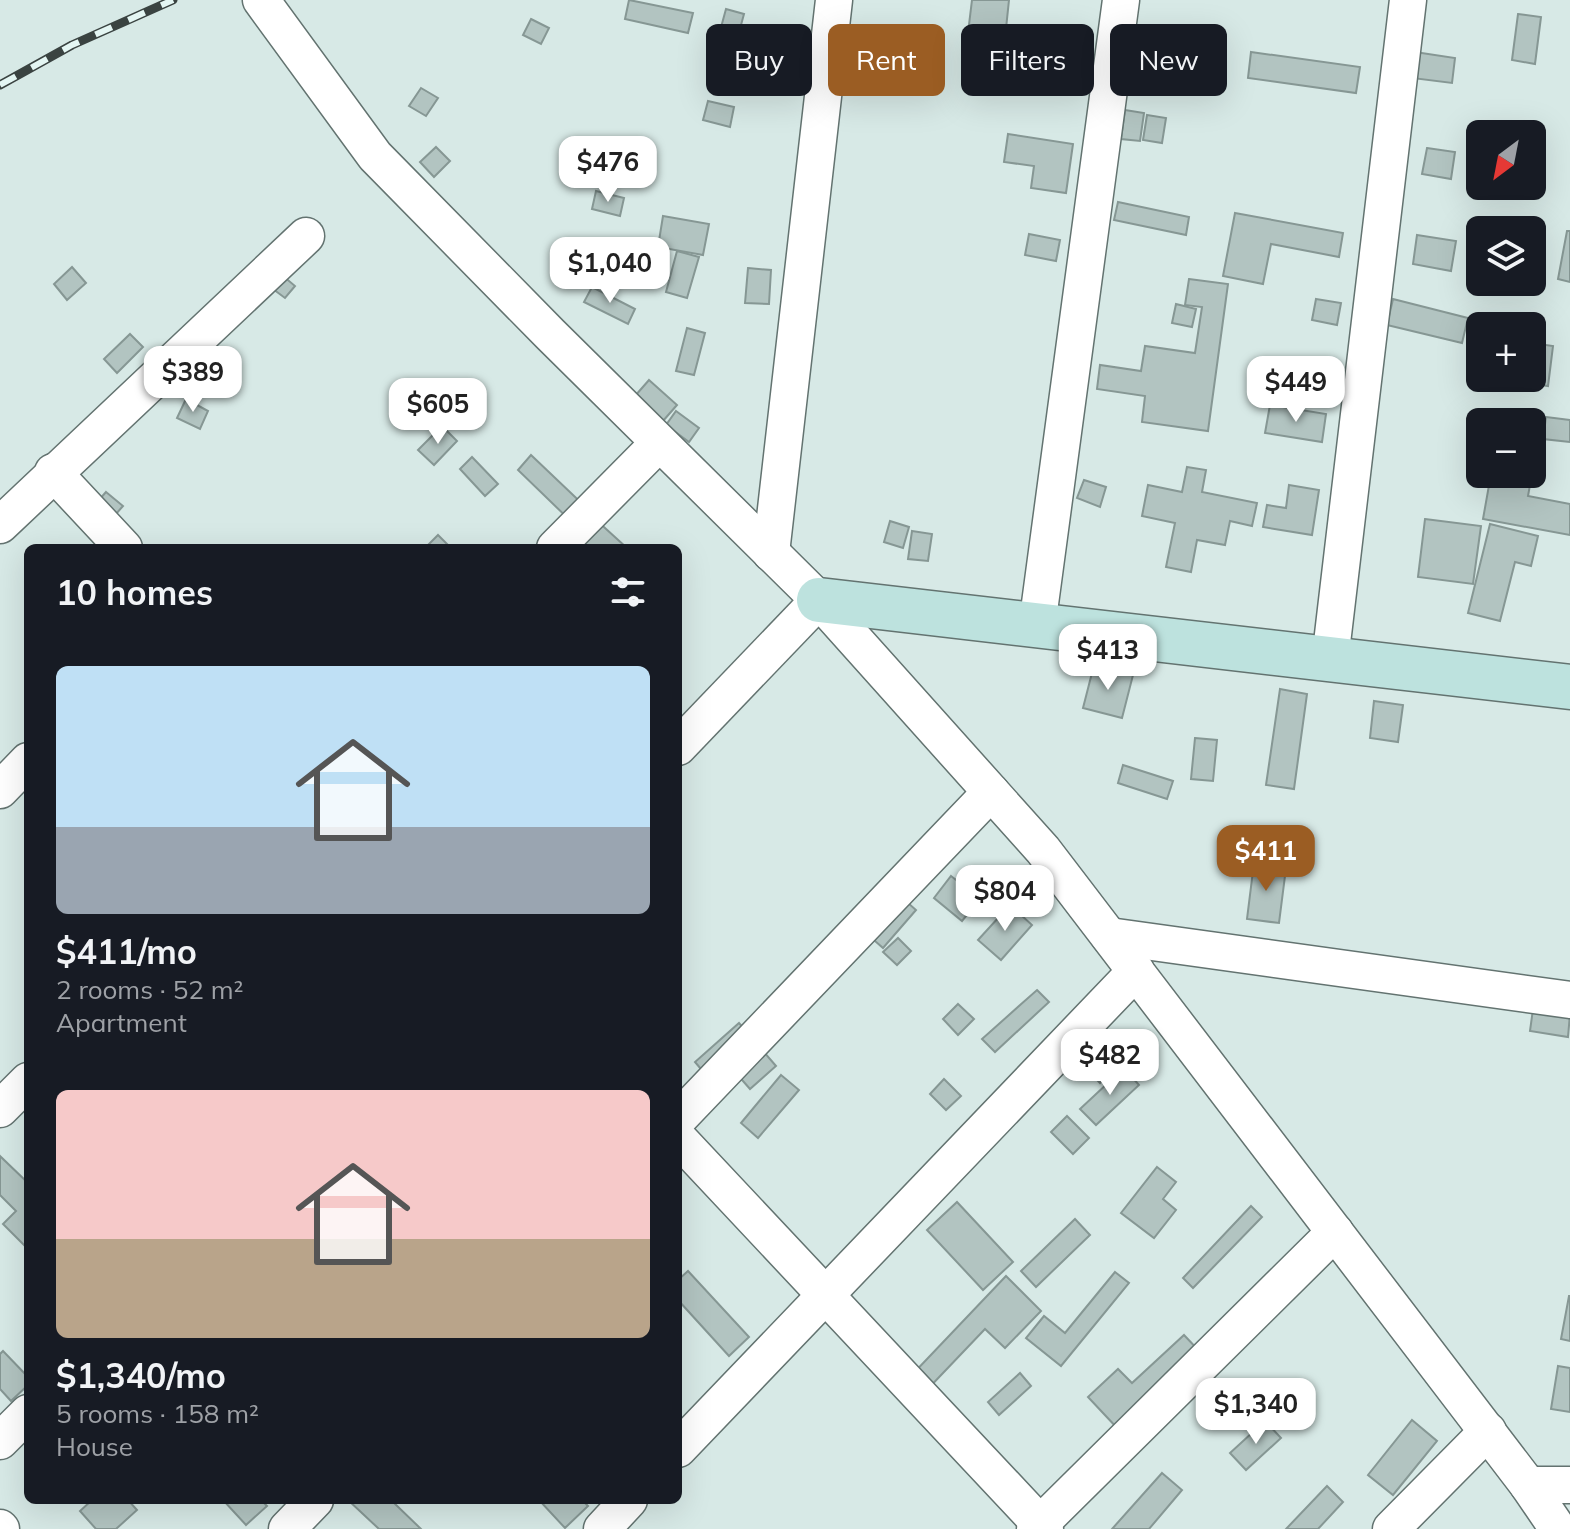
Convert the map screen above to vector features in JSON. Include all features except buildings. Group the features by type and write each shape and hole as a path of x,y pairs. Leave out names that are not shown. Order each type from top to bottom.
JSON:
{"street":[{"path":"261,0 375,156 819,600 1043,850 1488,1431 1558,1529"},
{"path":"771,553 834,0"},
{"path":"1037,626 1121,0"},
{"path":"1330,660 1408,0"},
{"path":"0,525 306,236"},
{"path":"559,544 659,443"},
{"path":"53,472 120,544"},
{"path":"819,600 1570,687"},
{"path":"682,743 819,600"},
{"path":"0,790 24,765"},
{"path":"682,1115 991,792"},
{"path":"1109,936 1570,1000"},
{"path":"682,1445 1136,971"},
{"path":"0,1109 24,1085"},
{"path":"682,1142 1040,1527 1335,1232"},
{"path":"0,1441 24,1417"},
{"path":"1391,1529 1488,1431"},
{"path":"1528,1485 1570,1485"},
{"path":"287,1529 311,1504"},
{"path":"602,1529 625,1504"}],"railway":[{"path":"0,85 72,45 173,0"}]}
